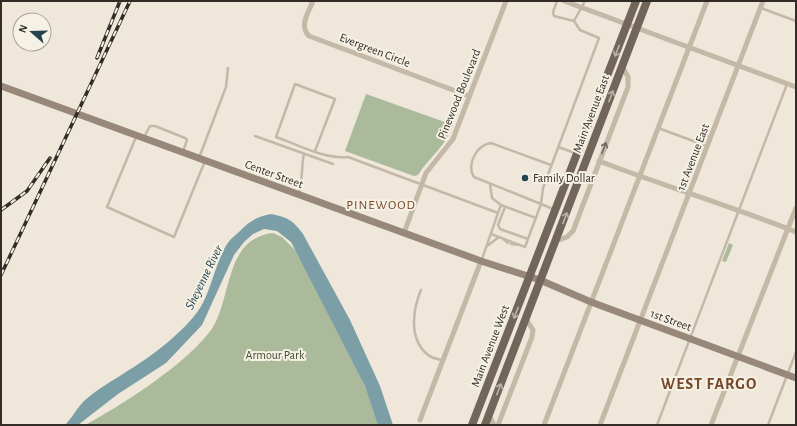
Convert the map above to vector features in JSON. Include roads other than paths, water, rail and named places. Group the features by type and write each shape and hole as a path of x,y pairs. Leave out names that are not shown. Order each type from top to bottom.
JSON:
{"main road":[{"name":"Main Avenue East","path":"530,276 636,1"},
{"name":"Main Avenue East","path":"540,280 648,1"},
{"name":"Center Street","path":"1,86 481,261 540,280"},
{"name":"Main Avenue West","path":"472,425 530,276"},
{"name":"1st Street","path":"540,280 591,302 796,378"},
{"name":"Main Avenue West","path":"485,425 540,280"}],"street":[{"name":"Evergreen Circle","path":"313,1 304,24 304,31 309,36 470,96"},
{"name":"Pinewood Boulevard","path":"404,233 422,184 431,166 443,154 453,139 506,1"},
{"path":"564,1 796,88"},
{"path":"544,425 707,1"},
{"name":"1st Avenue East","path":"600,425 763,1"},
{"path":"556,240 567,237 573,231 628,87 628,77 622,66"},
{"path":"599,161 639,176 690,192 796,232"},
{"path":"711,425 796,208"},
{"path":"420,420 481,261"},
{"path":"498,425 532,337 533,330 526,318"},
{"path":"489,415 494,425"}],"lane":[{"path":"500,237 510,243 525,247 541,204 543,188 551,165 599,38 580,30 574,21 554,16 553,12 557,1"},
{"path":"574,21 585,1"},
{"path":"761,8 796,22"},
{"path":"183,153 187,140 155,126 150,126 147,128 140,137 107,207 174,237 202,160 226,87 228,68"},
{"path":"316,151 335,99 295,84 276,137 334,158 348,157 498,213"},
{"path":"657,425 787,84"},
{"path":"658,128 708,146"},
{"path":"695,142 699,134 712,137"},
{"path":"255,136 333,164"},
{"path":"551,165 488,143 474,155 470,169 474,177 555,210"},
{"path":"558,147 577,154"},
{"path":"298,195 302,185 302,162 304,154"},
{"path":"490,184 492,198 501,205 536,218"},
{"path":"481,261 501,205"},
{"path":"505,207 498,225 500,229 528,239"},
{"path":"491,233 520,245"},
{"path":"486,246 500,237"},
{"path":"421,290 413,315 416,335 423,350 428,355 443,360"},
{"path":"768,425 796,352"}],"water":[{"path":"271,214 281,216 289,220 296,225 303,234 350,320 380,386 393,425 378,425 365,386 291,242 277,231 264,229 253,234 244,242 234,255 202,325 166,363 118,394 78,425 65,425 81,404 89,397 138,365 168,342 186,325 200,308 208,292 222,254 231,239 250,222 262,216"}],"railway":[{"path":"97,58 120,1"},
{"path":"1,275 130,1"},
{"path":"1,210 27,191 50,158"}],"place":[{"name":"Family Dollar","path":"525,178"}],"district":[{"name":"PINEWOOD","path":"381,204"},
{"name":"WEST FARGO","path":"709,383"}],"water label":[{"name":"Sheyenne River","path":"203,277"}],"park label":[{"name":"Armour Park","path":"275,355"}]}
